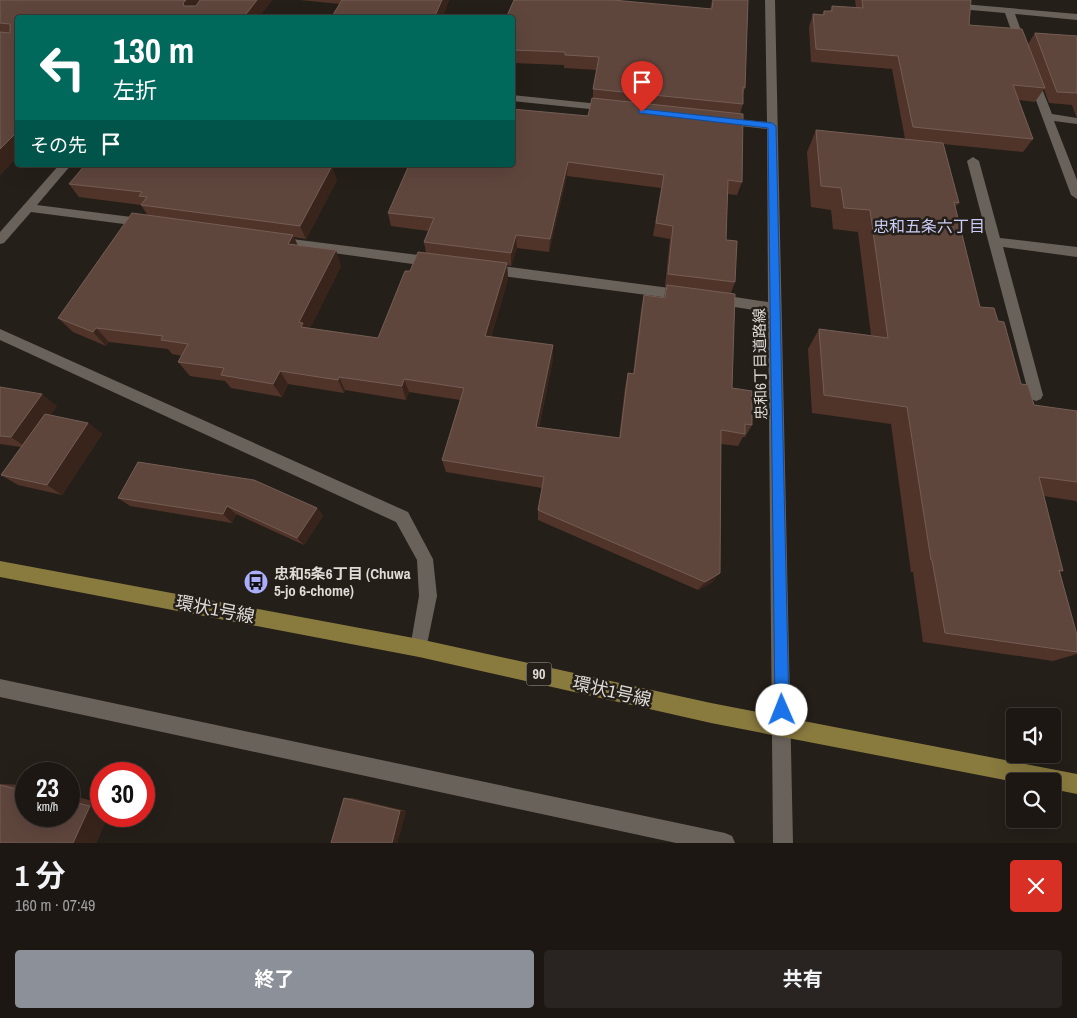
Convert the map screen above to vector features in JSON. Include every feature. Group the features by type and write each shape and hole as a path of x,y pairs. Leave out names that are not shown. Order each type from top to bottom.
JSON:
{"main road":[{"name":"環状1号線","path":"0,569 419,648 782,727 1077,784"}],"street":[{"name":"忠和6丁目道路線","path":"770,0 783,843"},
{"path":"943,5 1077,17"},
{"path":"1009,11 1077,195"},
{"path":"515,98 618,109"},
{"path":"1047,118 1077,121"},
{"path":"714,120 772,126"},
{"path":"974,161 1036,395"},
{"path":"0,240 63,167"},
{"path":"28,208 156,225"},
{"path":"264,239 451,264"},
{"path":"995,242 1077,252"},
{"path":"470,267 775,308"},
{"path":"0,334 402,517 425,559 428,596 419,648"},
{"path":"0,688 725,843"}],"building":[{"path":"0,0 186,0 183,3 184,6 196,6 200,0 257,0 245,15 15,15 15,134 0,149 0,32 10,33 10,24 0,23"},
{"path":"342,0 442,0 435,15 333,15"},
{"path":"514,0 613,0 712,9 713,0 748,0 743,104 593,89 599,57 565,55 565,52 515,50 515,15 507,15"},
{"path":"862,0 971,0 969,25 1022,29 1045,88 1013,85 1033,139 913,127 898,56 816,49 813,14 824,15 824,11 832,11 832,6 863,8"},
{"path":"1035,33 1077,36 1077,93 1057,92"},
{"path":"592,98 743,114 742,182 728,180 726,240 737,241 735,282 668,274 673,226 656,223 664,175 568,162 550,239 516,235 511,253 424,242 434,218 388,213 408,167 515,167 515,109 588,116"},
{"path":"816,130 943,143 959,203 954,202 980,307 994,308 998,321 1004,322 1021,384 1028,385 1034,405 1077,411 1077,482 1039,477 1063,571 1059,570 1077,635 1077,652 945,633 931,560 907,407 824,395 819,329 888,338 870,210 844,208 841,188 821,186"},
{"path":"83,167 331,167 300,226 141,205 147,197 139,196 142,192 69,184"},
{"path":"132,213 293,235 288,244 336,250 299,322 303,323 301,327 378,338 405,271 410,271 418,252 507,263 485,336 553,345 536,427 620,438 628,373 634,374 644,295 665,298 667,285 735,294 732,388 752,391 752,425 745,424 745,434 721,430 720,573 705,582 538,510 544,477 442,460 464,388 404,379 402,386 339,377 338,380 280,371 273,384 221,375 224,368 178,362 188,344 161,340 163,336 96,328 93,332 58,318"},
{"path":"0,387 42,394 11,437 0,436"},
{"path":"45,414 88,423 47,485 1,475"},
{"path":"138,462 254,480 317,508 297,538 227,506 223,514 118,498"},
{"path":"0,785 15,788 15,827 80,827 80,804 90,806 73,843 0,843"},
{"path":"344,798 400,811 392,843 331,843"}],"place":[{"name":"忠和5条6丁目 (Chuwa 5-jo 6-chome)","path":"256,582"}],"district":[{"name":"忠和五条六丁目","path":"929,226"}],"route":[{"path":"642,112 772,126 782,710"}]}
